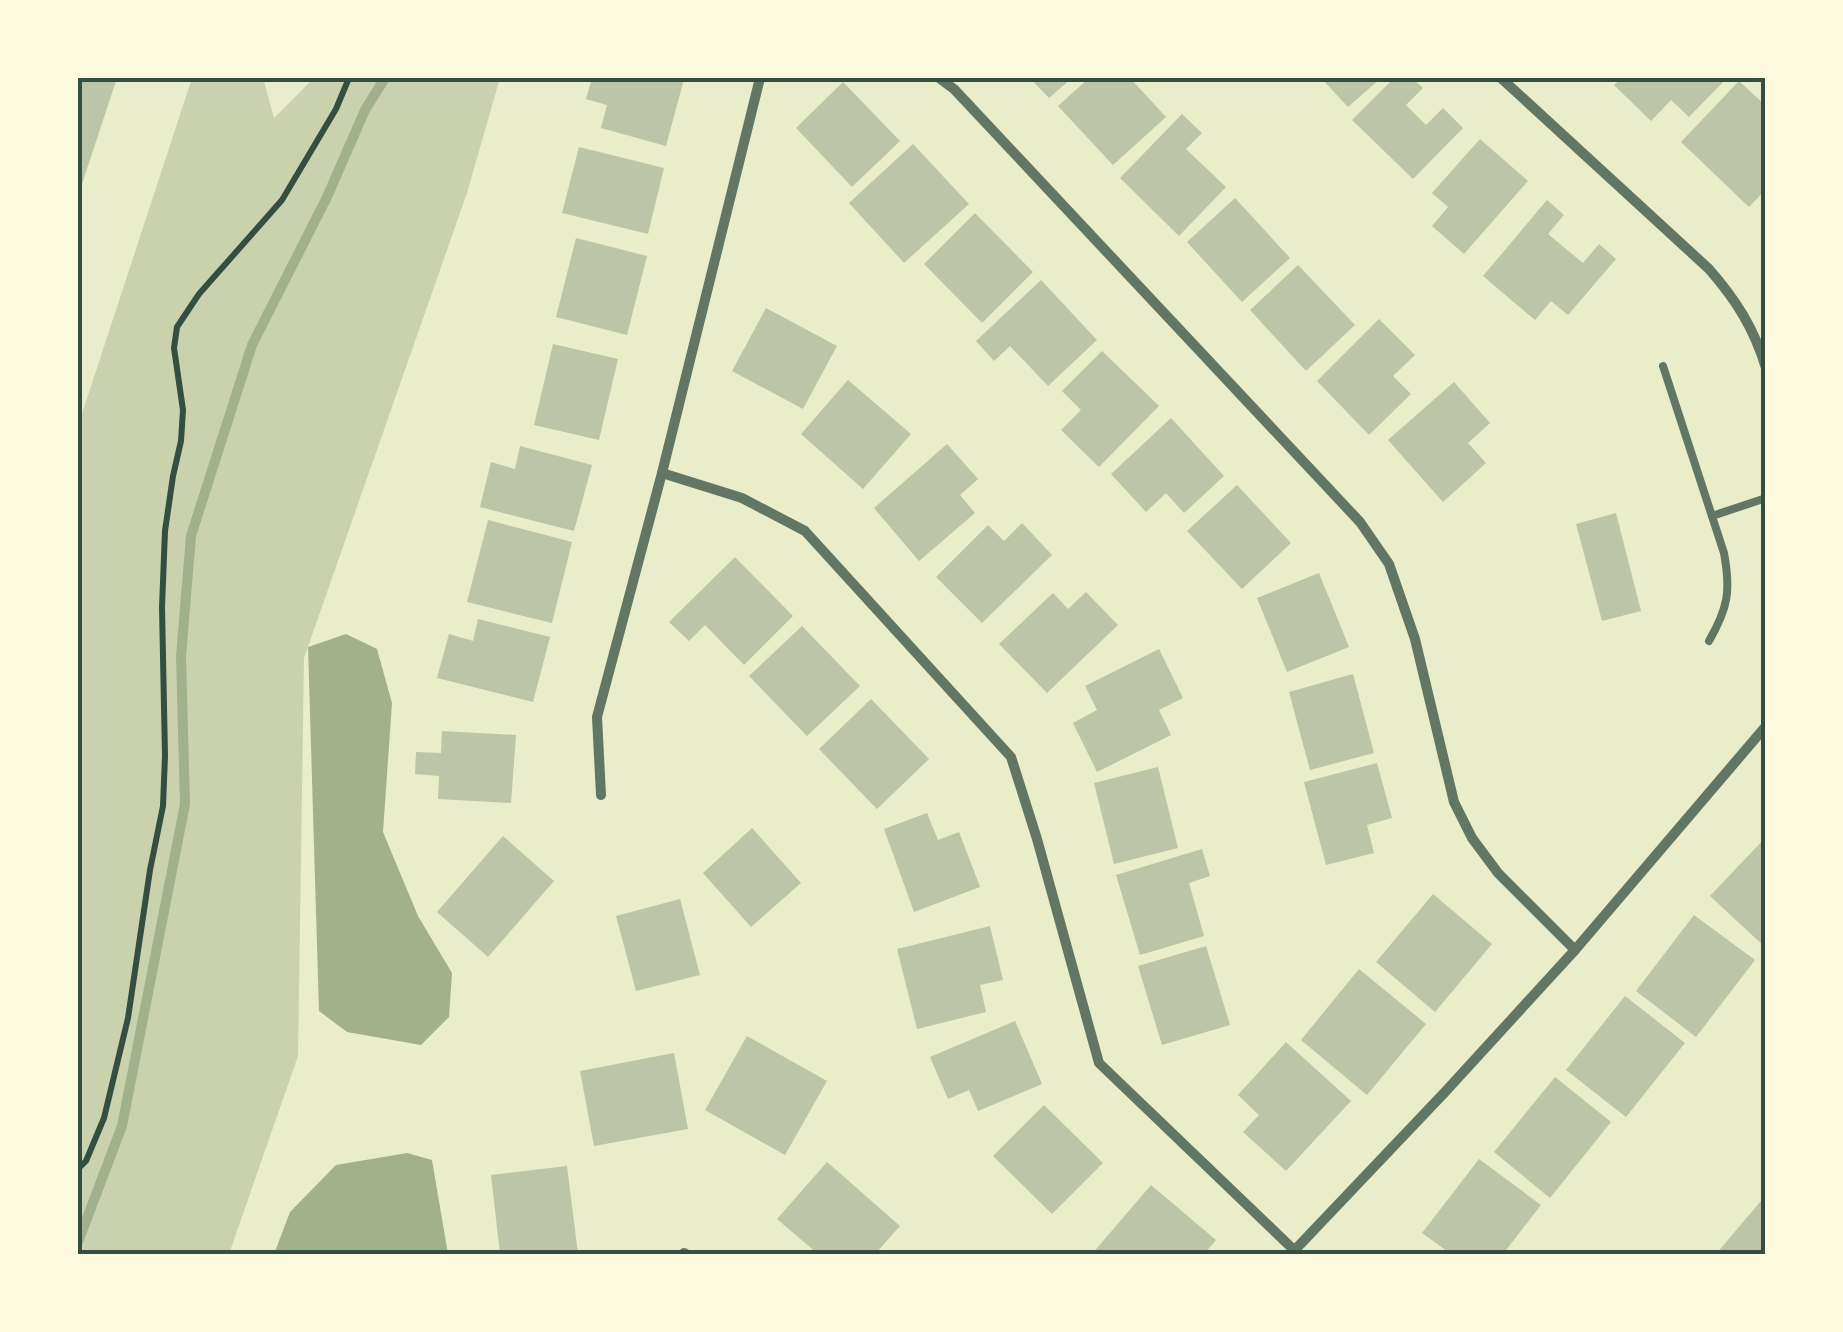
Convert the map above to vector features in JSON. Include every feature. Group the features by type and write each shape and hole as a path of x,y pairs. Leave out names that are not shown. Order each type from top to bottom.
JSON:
{"street":[{"path":"601,794 598,717 760,78"},
{"path":"939,78 954,89 1360,522 1388,564 1415,639 1454,802 1472,838 1498,873 1575,950"},
{"path":"1508,80 1709,268 1738,304 1766,368"},
{"path":"662,473 742,498 805,531 1011,757 1099,1063 1292,1252 1575,950 1766,726"}],"lane":[{"path":"1663,366 1729,579 1723,616 1709,641"},
{"path":"1712,516 1766,498"}],"path":[{"path":"78,1169 86,1162 104,1118 128,1018 163,806 164,531 183,410 174,348 177,328 199,294 282,200 336,109 349,78"}],"shaded area":[{"path":"192,78 263,78 274,118 314,78 500,78 467,193 304,658 298,1056 229,1254 78,1254 78,426"},
{"path":"346,634 377,649 392,703 383,832 418,916 452,973 449,1017 421,1045 347,1032 319,1011 308,647"},
{"path":"407,1153 432,1160 448,1254 274,1254 290,1212 336,1165"}],"building":[{"path":"78,78 117,78 78,196"},
{"path":"592,78 684,79 666,146 601,128 607,105 586,99"},
{"path":"1030,78 1072,78 1049,98"},
{"path":"1089,78 1130,78 1166,117 1113,165 1058,106"},
{"path":"1321,78 1381,78 1348,107"},
{"path":"1394,78 1412,78 1423,88 1406,105 1426,125 1443,108 1463,128 1413,179 1352,120"},
{"path":"1622,78 1727,78 1689,117 1671,100 1651,121 1614,85"},
{"path":"1739,81 1766,106 1766,189 1749,207 1681,142"},
{"path":"843,82 900,141 852,187 796,128"},
{"path":"1182,114 1202,133 1186,149 1226,187 1179,236 1120,178"},
{"path":"1480,139 1528,181 1464,254 1432,226 1448,207 1432,193"},
{"path":"913,144 969,204 904,263 849,203"},
{"path":"579,147 664,168 648,234 562,213"},
{"path":"1235,198 1290,258 1242,302 1187,242"},
{"path":"1547,200 1564,215 1548,234 1583,263 1599,244 1616,259 1568,315 1551,301 1535,320 1483,276"},
{"path":"975,213 1033,272 982,323 924,264"},
{"path":"576,238 647,256 627,335 556,317"},
{"path":"1298,265 1355,325 1306,371 1250,310"},
{"path":"1041,280 1097,340 1048,386 1010,346 994,361 976,341"},
{"path":"766,308 837,346 803,409 732,371"},
{"path":"1379,319 1415,355 1393,376 1411,394 1369,435 1317,381"},
{"path":"553,344 618,359 599,440 534,425"},
{"path":"1102,351 1159,406 1099,467 1061,430 1081,410 1062,391"},
{"path":"848,380 911,434 863,489 801,434"},
{"path":"1454,382 1490,423 1468,443 1486,463 1443,502 1388,440"},
{"path":"1171,418 1224,476 1184,513 1166,493 1146,512 1111,474"},
{"path":"947,444 978,479 960,495 975,513 919,561 874,508"},
{"path":"520,446 592,465 574,531 480,507 491,462 515,469"},
{"path":"1237,485 1291,543 1242,589 1187,531"},
{"path":"1616,513 1641,611 1602,621 1576,524"},
{"path":"488,520 572,542 552,623 467,602"},
{"path":"1022,523 1052,555 982,623 936,577 988,525 1004,541"},
{"path":"735,557 793,616 744,665 705,625 689,641 669,622"},
{"path":"1319,573 1349,647 1287,672 1257,598"},
{"path":"1086,592 1118,625 1047,693 999,644 1053,593 1068,609"},
{"path":"478,619 550,637 533,702 437,678 449,634 473,641"},
{"path":"802,626 860,686 807,736 749,676"},
{"path":"1159,649 1183,698 1159,710 1171,735 1097,772 1073,723 1097,710 1085,686"},
{"path":"1353,674 1374,753 1310,770 1289,692"},
{"path":"871,699 929,759 877,809 819,749"},
{"path":"442,731 516,735 511,803 438,799 439,776 415,774 416,752 441,753"},
{"path":"1377,763 1392,818 1367,825 1374,853 1326,865 1304,782"},
{"path":"1158,767 1178,848 1114,864 1094,783"},
{"path":"927,813 938,840 959,832 980,887 914,912 884,829"},
{"path":"752,828 801,883 751,927 703,873"},
{"path":"503,836 554,881 488,957 437,912"},
{"path":"1766,837 1766,948 1710,896"},
{"path":"1202,849 1210,876 1189,883 1204,936 1140,955 1116,875"},
{"path":"1433,894 1492,944 1435,1012 1376,962"},
{"path":"680,899 700,975 636,991 616,916"},
{"path":"1694,915 1755,960 1696,1037 1636,991"},
{"path":"990,926 1003,980 980,985 986,1012 917,1029 897,949"},
{"path":"1206,946 1230,1025 1162,1045 1138,966"},
{"path":"1359,969 1426,1024 1367,1095 1301,1040"},
{"path":"1625,996 1685,1043 1626,1117 1566,1070"},
{"path":"1015,1021 1042,1084 978,1111 969,1090 948,1099 930,1057"},
{"path":"747,1036 827,1081 785,1155 705,1110"},
{"path":"1286,1042 1351,1101 1286,1171 1243,1132 1259,1115 1238,1095"},
{"path":"674,1053 688,1129 594,1146 580,1071"},
{"path":"1555,1077 1611,1122 1550,1198 1494,1152"},
{"path":"1044,1105 1103,1163 1052,1214 993,1156"},
{"path":"1479,1159 1541,1205 1503,1254 1451,1254 1422,1233"},
{"path":"827,1162 900,1226 875,1254 818,1254 777,1219"},
{"path":"567,1166 578,1254 500,1254 491,1175"},
{"path":"1151,1185 1216,1240 1204,1254 1092,1254"},
{"path":"1766,1195 1766,1254 1716,1254"}],"waterway":[{"path":"78,1242 122,1126 185,804 181,656 191,536 252,345 327,197 365,110 385,78"}]}
